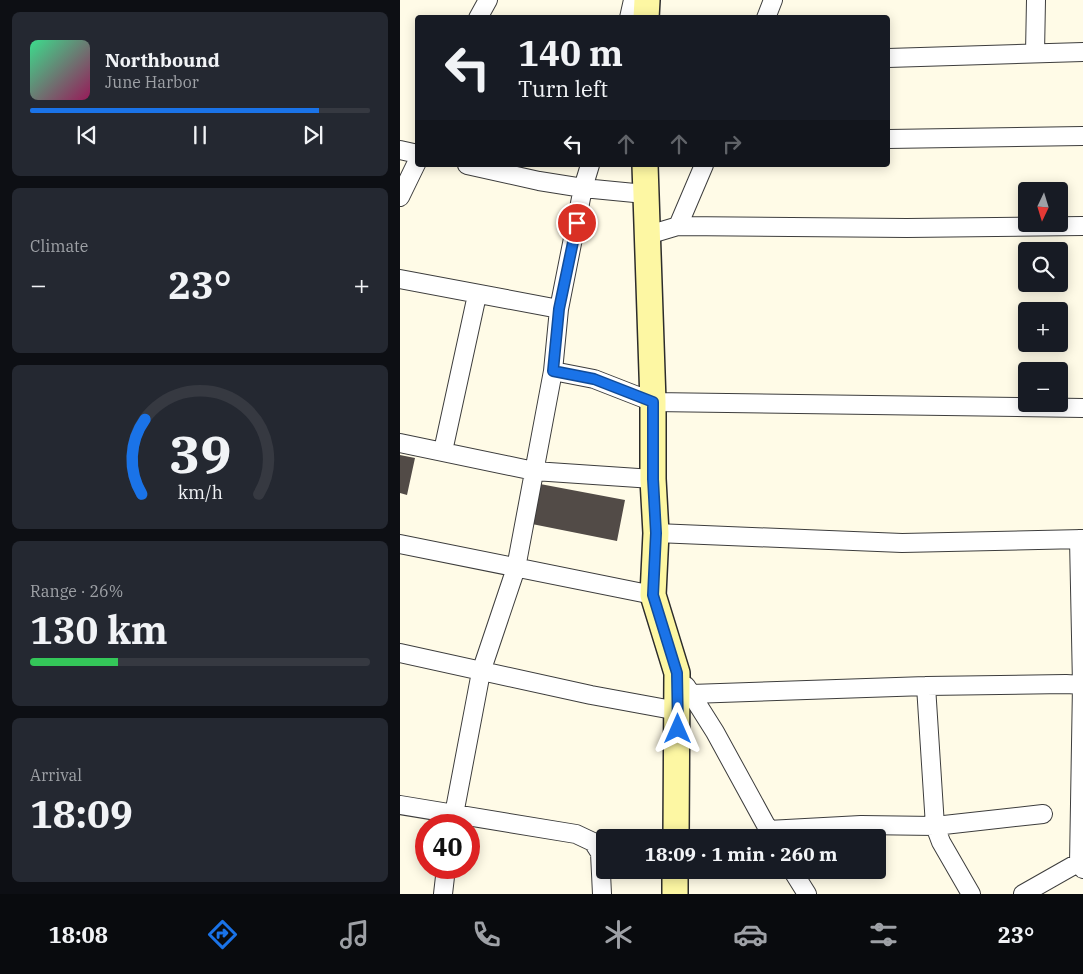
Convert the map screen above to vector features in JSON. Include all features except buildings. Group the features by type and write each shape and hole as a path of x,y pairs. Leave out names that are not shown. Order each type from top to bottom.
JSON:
{"street":[{"path":"480,15 488,0"},
{"path":"630,15 634,0"},
{"path":"646,0 646,15"},
{"path":"767,15 773,0"},
{"path":"1035,52 1036,0"},
{"path":"890,58 1083,52"},
{"path":"890,139 1083,136"},
{"path":"400,150 415,153"},
{"path":"400,197 415,166"},
{"path":"476,167 539,181 645,194"},
{"path":"454,814 481,672 516,568 553,371 559,309 589,167"},
{"path":"645,167 656,533 653,595 684,702 677,829"},
{"path":"678,226 703,167"},
{"path":"648,235 678,226 897,228 1083,226"},
{"path":"400,279 559,309"},
{"path":"443,451 477,295"},
{"path":"553,371 594,379 653,402 1083,408"},
{"path":"400,443 534,471 653,479"},
{"path":"656,533 902,544 1081,539 1083,685 1082,864 1023,894"},
{"path":"400,544 653,595"},
{"path":"400,653 591,695 684,702 926,686 1083,685"},
{"path":"926,686 936,826 941,842 971,894"},
{"path":"684,702 715,732 768,829"},
{"path":"400,805 434,814"},
{"path":"821,829 861,825 936,826 1043,814"},
{"path":"480,822 576,834 593,842 600,853 602,894"},
{"path":"443,894 445,879"},
{"path":"675,879 675,894"},
{"path":"797,879 806,894"}],"route":[{"path":"577,223 559,309 553,371 594,379 653,402 653,479 656,533 653,595 677,673 678,729"}]}
